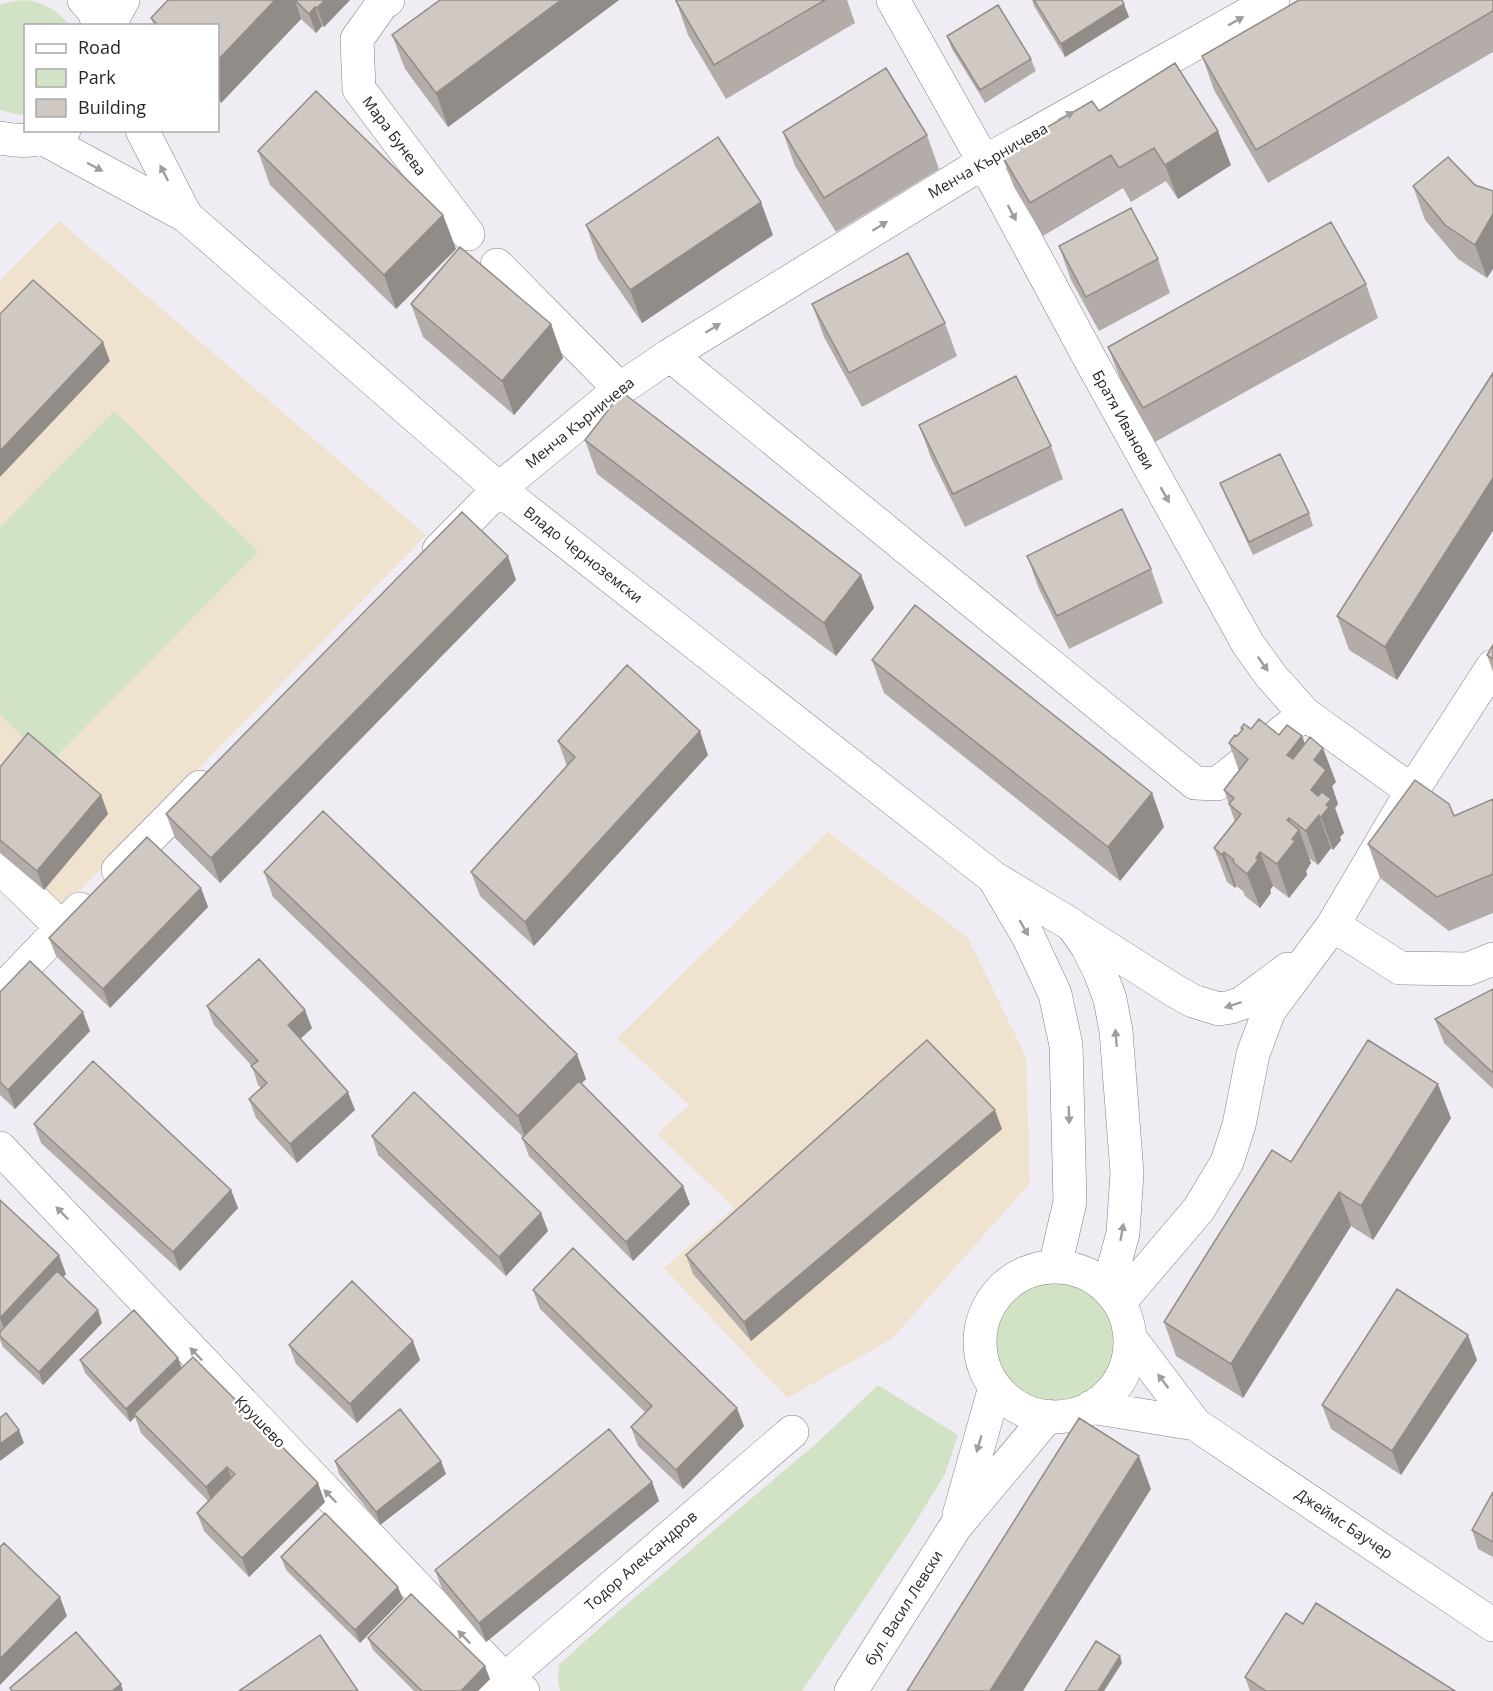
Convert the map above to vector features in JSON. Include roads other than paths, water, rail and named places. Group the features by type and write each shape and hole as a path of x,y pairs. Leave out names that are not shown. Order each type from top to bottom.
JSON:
{"street":[{"path":"84,0 93,10 99,24"},
{"path":"110,24 123,0"},
{"name":"Мара Бунева","path":"388,0 382,4 357,39 359,89 468,234"},
{"name":"Братя Иванови","path":"893,0 1248,644 1271,676 1305,714 1412,791"},
{"name":"Менча Кърничева","path":"422,566 500,489 620,389 669,355 984,162 1273,0"},
{"name":"Владо Черноземски","path":"143,132 186,216"},
{"name":"Владо Черноземски","path":"25,140 186,216 500,489 994,878"},
{"path":"497,265 620,389"},
{"path":"669,355 1194,783 1217,784 1305,714"},
{"path":"1114,1296 1199,1209 1227,1162 1239,1125 1253,1054 1269,1011 1324,936 1412,791 1493,666"},
{"path":"0,992 220,768"},
{"path":"0,867 62,928"},
{"path":"994,878 1175,992 1193,1001 1219,1009 1242,1003 1263,989 1324,936"},
{"path":"994,878 1028,936 1055,994 1066,1045 1070,1202 1055,1266"},
{"path":"1072,925 1087,946 1100,972 1110,999 1116,1031 1127,1173 1123,1233 1114,1296"},
{"path":"1324,936 1400,968 1468,969 1493,959"},
{"name":"Крушево","path":"0,1148 506,1687"},
{"path":"1055,1266 1075,1269 1092,1277 1114,1296 1127,1320 1130,1338 1128,1359 1120,1378 1108,1395 1091,1407 1070,1415 1048,1416 1028,1412 1010,1402 995,1387 983,1366 979,1342 983,1320 993,1298 1010,1281 1031,1270 1055,1266"},
{"path":"1130,1338 1195,1424"},
{"name":"бул. Васил Левски","path":"956,1526 995,1387"},
{"path":"1091,1407 1195,1424"},
{"name":"бул. Васил Левски","path":"851,1691 956,1526 1048,1416"},
{"name":"Джеймс Баучер","path":"1195,1424 1493,1625"},
{"name":"Тодор Александров","path":"506,1687 792,1432"}]}
